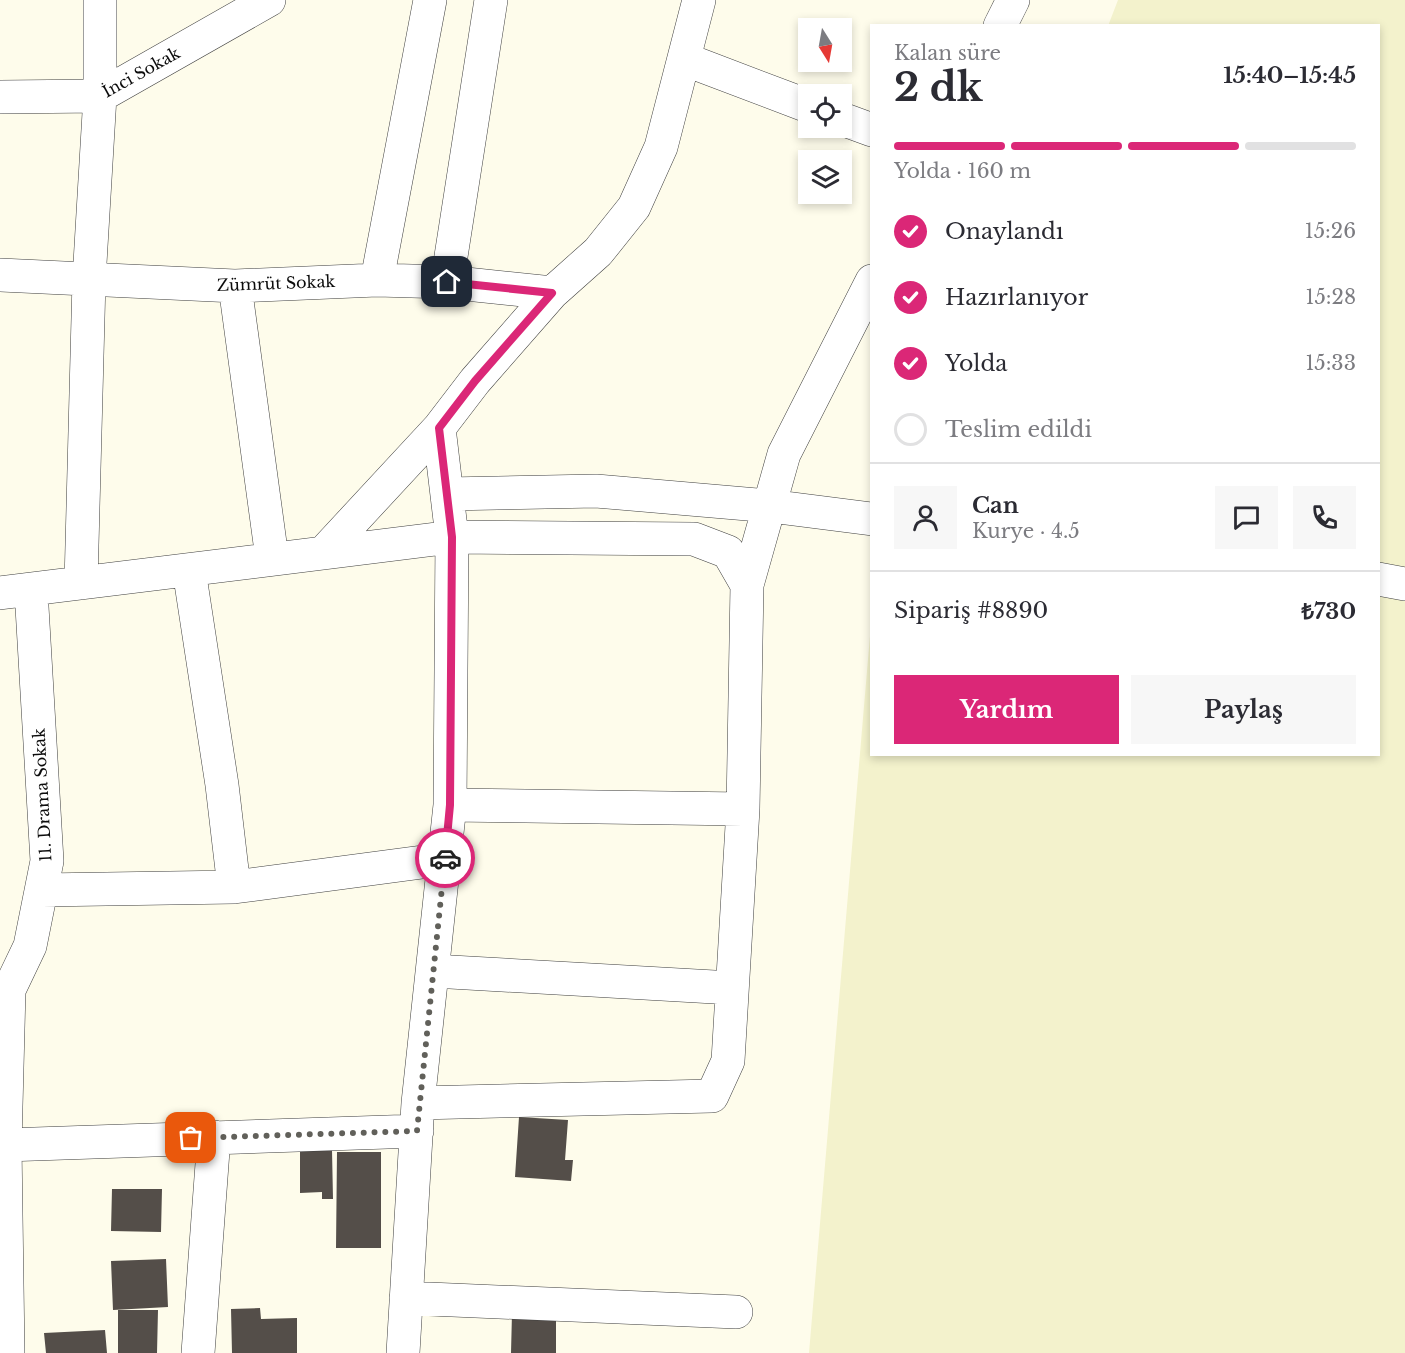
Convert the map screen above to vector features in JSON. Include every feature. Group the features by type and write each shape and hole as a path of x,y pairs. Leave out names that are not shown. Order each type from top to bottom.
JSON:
{"street":[{"path":"81,583 89,280 100,96 100,0"},
{"name":"İnci Sokak","path":"0,97 100,96 269,0"},
{"path":"377,280 430,0"},
{"path":"447,282 491,0"},
{"path":"324,552 439,428 475,381 552,293 598,252 634,207 661,147 699,0"},
{"path":"1001,24 1013,0"},
{"path":"684,58 798,102"},
{"path":"852,122 870,129"},
{"name":"Zümrüt Sokak","path":"0,275 235,286 377,280 447,282 552,293"},
{"path":"4,1145 214,1137 418,1117 712,1096 728,1061 743,809 747,585 784,454 870,285"},
{"path":"235,286 272,558"},
{"path":"403,1353 418,1117 450,805 452,537 439,428"},
{"path":"447,494 596,491 770,506 870,519"},
{"path":"16,591 452,537 694,538 728,552 747,585"},
{"path":"189,570 222,785 234,887"},
{"path":"1380,579 1405,584"},
{"name":"11. Drama Sokak","path":"8,1353 4,990 30,946 47,861 16,591"},
{"path":"450,805 743,809"},
{"path":"42,890 234,887 445,859"},
{"path":"433,971 732,988"},
{"path":"198,1353 214,1137"},
{"path":"406,1298 736,1312"}],"green space":[{"path":"1118,0 1405,0 1405,574 1380,570 1380,24 1109,24"},
{"path":"1380,587 1405,591 1405,1353 809,1353 870,636 870,756 1380,756"}],"building":[{"path":"519,1117 568,1120 565,1160 573,1160 571,1181 515,1177"},
{"path":"332,1150 333,1199 322,1199 322,1192 300,1193 300,1151"},
{"path":"337,1152 381,1152 381,1248 336,1248"},
{"path":"112,1189 162,1189 161,1232 111,1231"},
{"path":"166,1259 168,1307 113,1310 111,1261"},
{"path":"260,1308 261,1319 297,1318 297,1353 232,1353 231,1309"},
{"path":"118,1310 158,1310 157,1353 118,1353"},
{"path":"512,1313 556,1313 556,1353 511,1353"},
{"path":"105,1330 107,1353 46,1353 44,1333"}],"way so far":[{"path":"191,1138 417,1131 418,1103 445,858"}],"route":[{"path":"445,858 450,805 452,537 439,428 475,381 552,293 447,282"}]}
